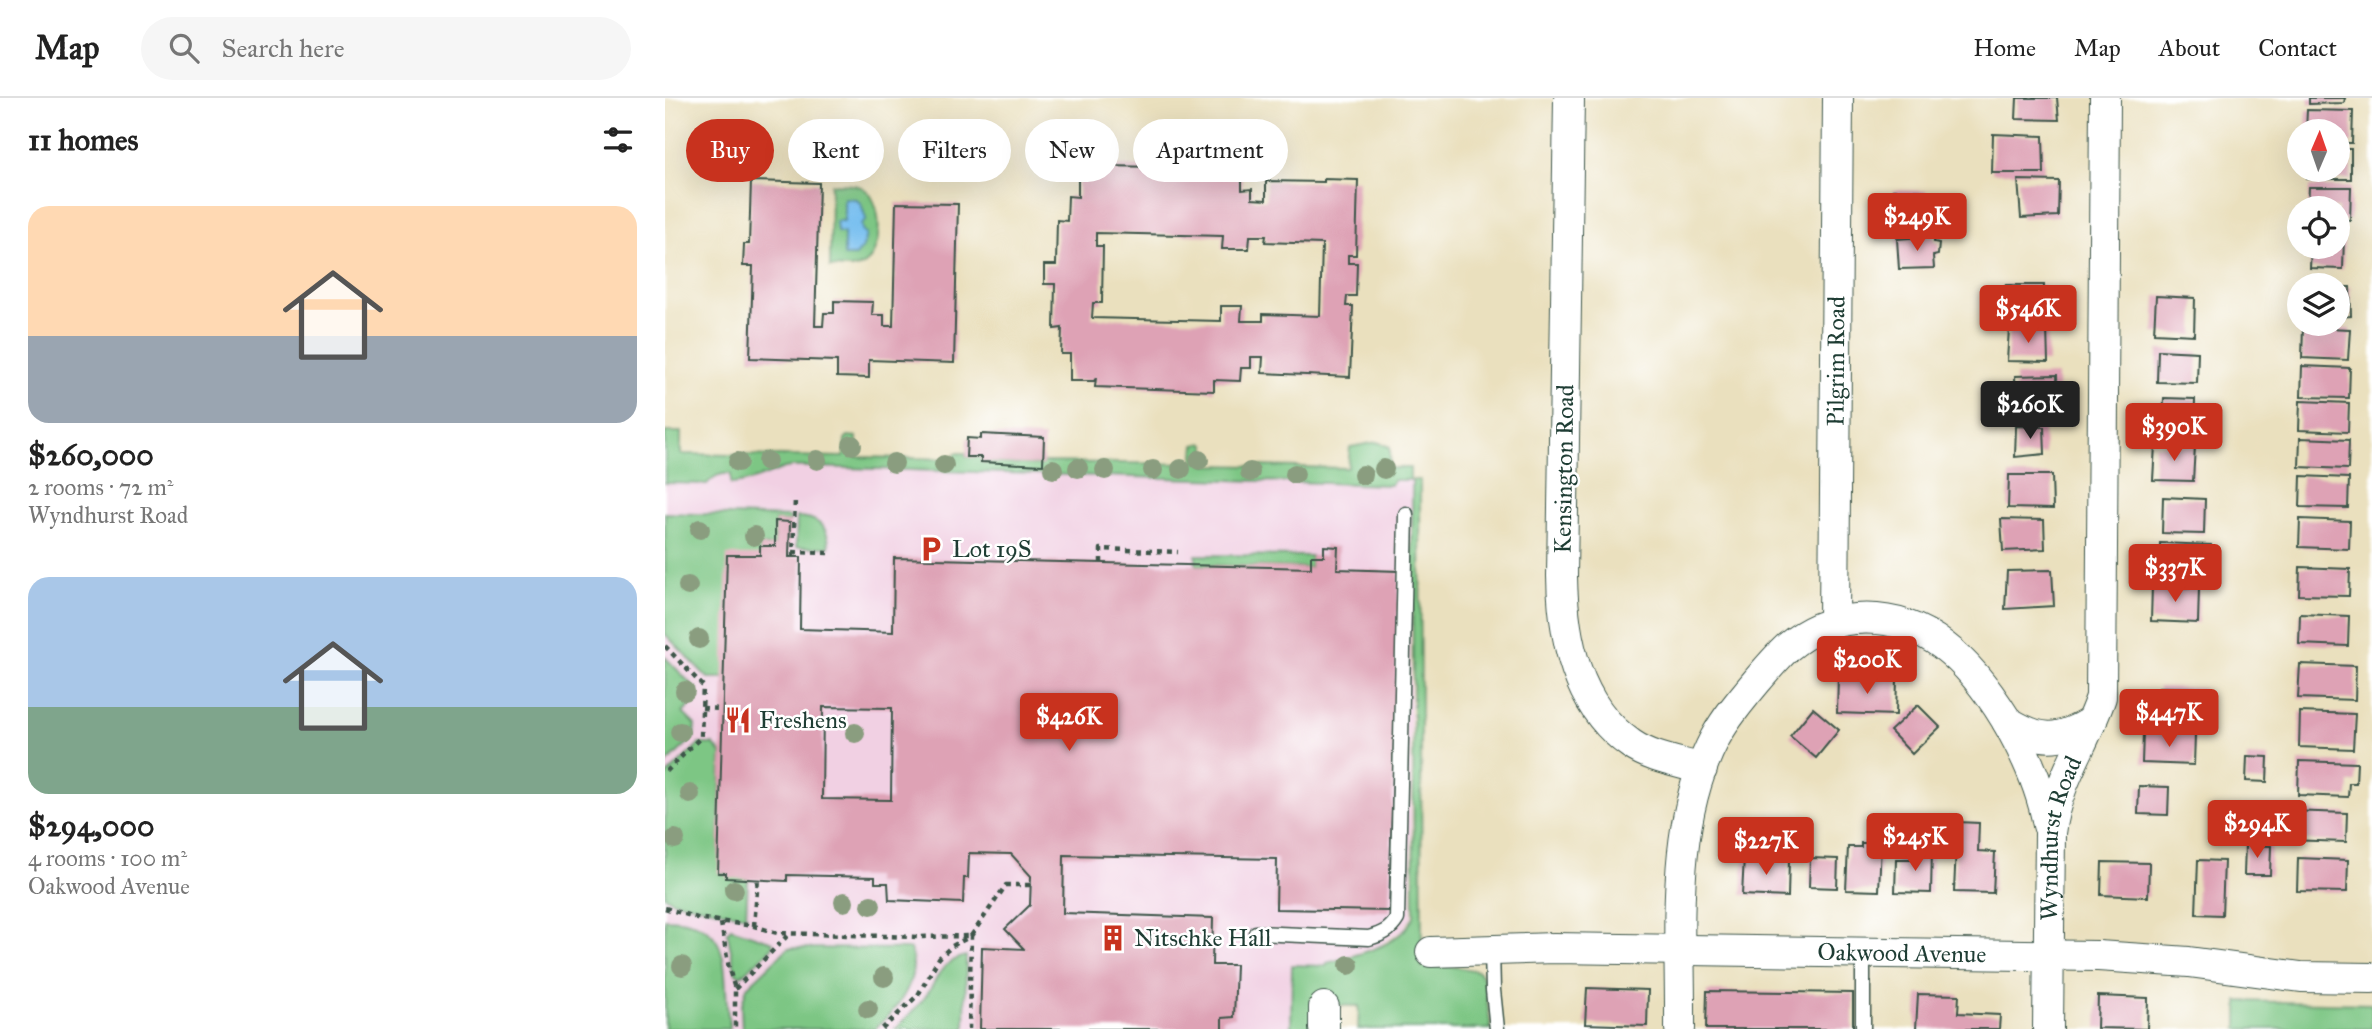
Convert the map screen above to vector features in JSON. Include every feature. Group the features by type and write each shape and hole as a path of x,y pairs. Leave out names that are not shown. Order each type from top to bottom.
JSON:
{"street":[{"name":"Kensington Road","path":"1569,98 1562,576 1567,639 1572,659 1589,698 1617,732 1632,745 1648,753 1702,769"},
{"name":"Pilgrim Road","path":"1834,623 1838,98"},
{"name":"Wyndhurst Road","path":"2049,1029 2049,833 2064,778 2101,697 2105,98"},
{"path":"1680,1029 1684,841 1694,790 1716,737 1729,716 1771,664 1808,633 1834,623 1864,618 1886,619 1911,625 1952,652 1969,667 2007,721 2036,777 2049,833"},
{"path":"2007,721 2039,737 2068,735 2092,721"},
{"name":"Oakwood Avenue","path":"1431,952 1554,948 2142,958 2238,967 2301,977 2372,978"}],"lane":[{"path":"1256,933 1369,938 1392,928 1397,919 1406,514"},
{"path":"1492,950 1497,1029"},
{"path":"1863,952 1863,1029"}],"path":[{"path":"795,499 793,554 829,553"},
{"path":"1101,563 1101,549 1178,552"},
{"path":"665,646 703,686 701,737 665,773"},
{"path":"702,708 723,709"},
{"path":"754,926 758,879"},
{"path":"882,1029 918,995 939,958 952,946 971,936 1006,885 1030,885"},
{"path":"665,908 720,923 754,926 777,933 971,936"},
{"path":"720,923 735,989 735,1029"},
{"path":"735,989 790,934"},
{"path":"969,1029 971,936"}],"shaded area":[{"path":"665,462 1412,480 1412,917 1403,930 1379,946 1327,963 1325,1029 665,1029"}],"green space":[{"path":"831,184 860,186 870,194 875,204 878,240 869,260 862,266 830,267"},
{"path":"665,432 681,432 681,454 844,457 845,439 848,436 857,437 857,457 955,459 955,453 966,453 966,457 981,457 981,462 1042,465 1043,462 1193,464 1195,445 1203,443 1206,446 1206,465 1348,468 1350,447 1377,442 1390,447 1390,468 1410,468 1410,480 1394,480 1390,485 799,467 785,468 752,480 731,484 731,474 717,476 707,484 665,483"},
{"path":"1412,480 1420,480 1422,967 1457,967 1478,971 1484,980 1491,1029 1358,1029 1359,1006 1314,1005 1314,1029 1291,1029 1292,965 1326,966 1327,963 1364,953 1398,936 1414,916"},
{"path":"665,513 790,517 790,522 775,521 775,546 760,546 760,555 724,678 708,678 665,634"},
{"path":"797,517 820,524 827,533 829,547 796,547"},
{"path":"1196,555 1311,556 1311,568 1196,565"},
{"path":"665,657 696,689 695,701 683,713 695,725 694,737 665,765"},
{"path":"699,744 713,744 721,753 719,873 748,879 746,916 673,901 665,896 665,777"},
{"path":"665,919 689,922 706,929 717,941 725,972 730,1029 665,1029"},
{"path":"731,928 773,942 772,948 741,976 736,973 727,932"},
{"path":"788,948 910,949 913,972 899,1003 875,1029 742,1029 741,1007 747,987"},
{"path":"966,956 965,1029 895,1029 922,1001 945,967"},
{"path":"2238,1001 2372,1004 2372,1029 2238,1029"}],"water":[{"path":"844,198 856,199 861,204 866,219 861,225 866,234 863,247 856,256 844,256 844,233 837,232 836,221 844,221"}],"building":[{"path":"2017,98 2057,98 2059,120 2016,119"},
{"path":"2309,98 2345,98 2344,103 2309,104"},
{"path":"2307,110 2353,111 2352,143 2350,119 2307,119"},
{"path":"1993,134 2043,136 2044,173 1992,173"},
{"path":"1119,166 1133,167 1133,182 1242,182 1242,190 1252,189 1252,199 1266,200 1266,182 1358,180 1356,255 1348,255 1348,263 1357,263 1356,296 1347,296 1346,306 1353,306 1350,377 1262,373 1263,357 1251,357 1251,368 1241,368 1240,381 1214,380 1214,391 1095,387 1096,378 1094,381 1070,381 1070,354 1061,354 1062,328 1054,329 1055,284 1044,284 1044,265 1056,265 1057,220 1067,221 1068,196 1078,197 1078,182 1119,182","holes":["1096,233 1223,236 1222,249 1249,249 1250,236 1266,236 1265,242 1322,244 1320,316 1263,314 1263,321 1241,321 1242,306 1221,306 1221,321 1092,318 1093,303 1102,303 1103,246 1096,246"]},
{"path":"2018,180 2059,181 2058,216 2021,218"},
{"path":"751,182 819,183 815,326 823,326 824,313 834,313 834,301 873,302 872,315 884,315 884,326 893,326 896,203 958,204 954,363 869,360 869,378 837,377 837,361 750,358 753,266 743,266 744,244 749,244"},
{"path":"2309,187 2351,187 2350,220 2350,196 2309,196"},
{"path":"1893,190 1926,191 1926,223 1895,222"},
{"path":"1934,236 1934,242 1939,243 1938,255 1933,256 1934,268 1899,269 1897,239"},
{"path":"2310,259 2343,259 2343,269 2310,268"},
{"path":"2005,285 2044,285 2043,319 2004,318"},
{"path":"2156,296 2195,298 2194,335 2154,333"},
{"path":"2009,328 2047,328 2048,362 2007,361"},
{"path":"2303,336 2350,336 2348,360 2302,358"},
{"path":"2158,350 2198,352 2197,383 2157,382"},
{"path":"2302,366 2350,368 2349,398 2301,397"},
{"path":"2057,375 2058,409 2016,412 2015,376"},
{"path":"2164,398 2195,399 2194,430 2163,429"},
{"path":"2300,401 2349,403 2348,432 2299,430"},
{"path":"2016,426 2044,427 2045,454 2015,457"},
{"path":"981,434 1044,437 1043,465 981,462 981,457 966,457 967,438 981,439"},
{"path":"2300,438 2349,440 2348,469 2299,467"},
{"path":"2155,445 2195,446 2193,481 2153,480"},
{"path":"2009,475 2052,475 2053,509 2008,508"},
{"path":"2301,476 2349,478 2348,508 2300,507"},
{"path":"2163,497 2205,499 2204,534 2162,533"},
{"path":"2001,519 2044,520 2045,549 2003,551"},
{"path":"2300,519 2350,521 2349,549 2299,547"},
{"path":"775,521 790,522 789,557 801,557 800,629 893,632 894,558 1311,568 1311,556 1324,556 1324,546 1338,547 1337,569 1399,571 1389,911 1276,909 1277,859 1064,855 1063,913 1213,918 1212,965 1236,965 1234,1017 1222,1018 1222,1029 980,1029 982,947 1024,949 1005,929 1030,905 1031,876 1011,854 969,853 963,903 889,900 888,883 875,883 875,877 787,875 787,881 726,878 726,873 718,873 727,555 760,555 760,546 775,546","holes":["823,707 892,708 891,800 822,799"]},
{"path":"2160,543 2211,545 2210,577 2159,576"},
{"path":"2300,567 2350,569 2349,596 2299,595"},
{"path":"2052,570 2054,606 2005,609 2007,571"},
{"path":"2152,586 2199,588 2198,623 2151,621"},
{"path":"2300,614 2349,616 2348,646 2299,644"},
{"path":"2300,664 2356,666 2355,700 2298,698"},
{"path":"1838,676 1897,678 1896,715 1837,713"},
{"path":"2159,687 2203,688 2202,721 2158,719"},
{"path":"1918,705 1940,727 1912,754 1890,731"},
{"path":"1813,708 1839,730 1816,758 1790,736"},
{"path":"2300,712 2355,714 2353,749 2299,747"},
{"path":"2143,733 2195,734 2194,765 2142,763"},
{"path":"2247,756 2268,757 2267,782 2246,781"},
{"path":"2299,761 2357,763 2356,783 2349,783 2348,797 2298,795"},
{"path":"2139,786 2169,787 2168,815 2138,814"},
{"path":"2289,811 2347,813 2346,842 2288,840"},
{"path":"1957,822 1979,823 1978,851 1995,852 1993,893 1954,892"},
{"path":"1861,843 1881,843 1879,891 1846,890 1848,847 1861,847"},
{"path":"2245,845 2271,846 2270,875 2244,875"},
{"path":"1913,848 1932,849 1931,893 1895,892 1896,859 1913,859"},
{"path":"1744,857 1789,859 1788,897 1742,895"},
{"path":"1810,858 1838,859 1837,888 1809,887"},
{"path":"2298,858 2348,860 2347,892 2297,891"},
{"path":"2198,860 2224,861 2222,915 2196,914"},
{"path":"2102,862 2149,863 2148,897 2101,895"},
{"path":"1587,988 1648,990 1647,1026 1585,1024"},
{"path":"1707,991 1853,993 1853,1029 1706,1029"},
{"path":"1918,994 1959,995 1958,1013 2000,1015 1999,1029 1916,1029"},
{"path":"2098,996 2148,998 2147,1029 2097,1028"}],"place":[{"name":"Lot 19S","path":"931,549"},
{"name":"Freshens","path":"738,720"},
{"name":"Nitschke Hall","path":"1113,938"}]}
